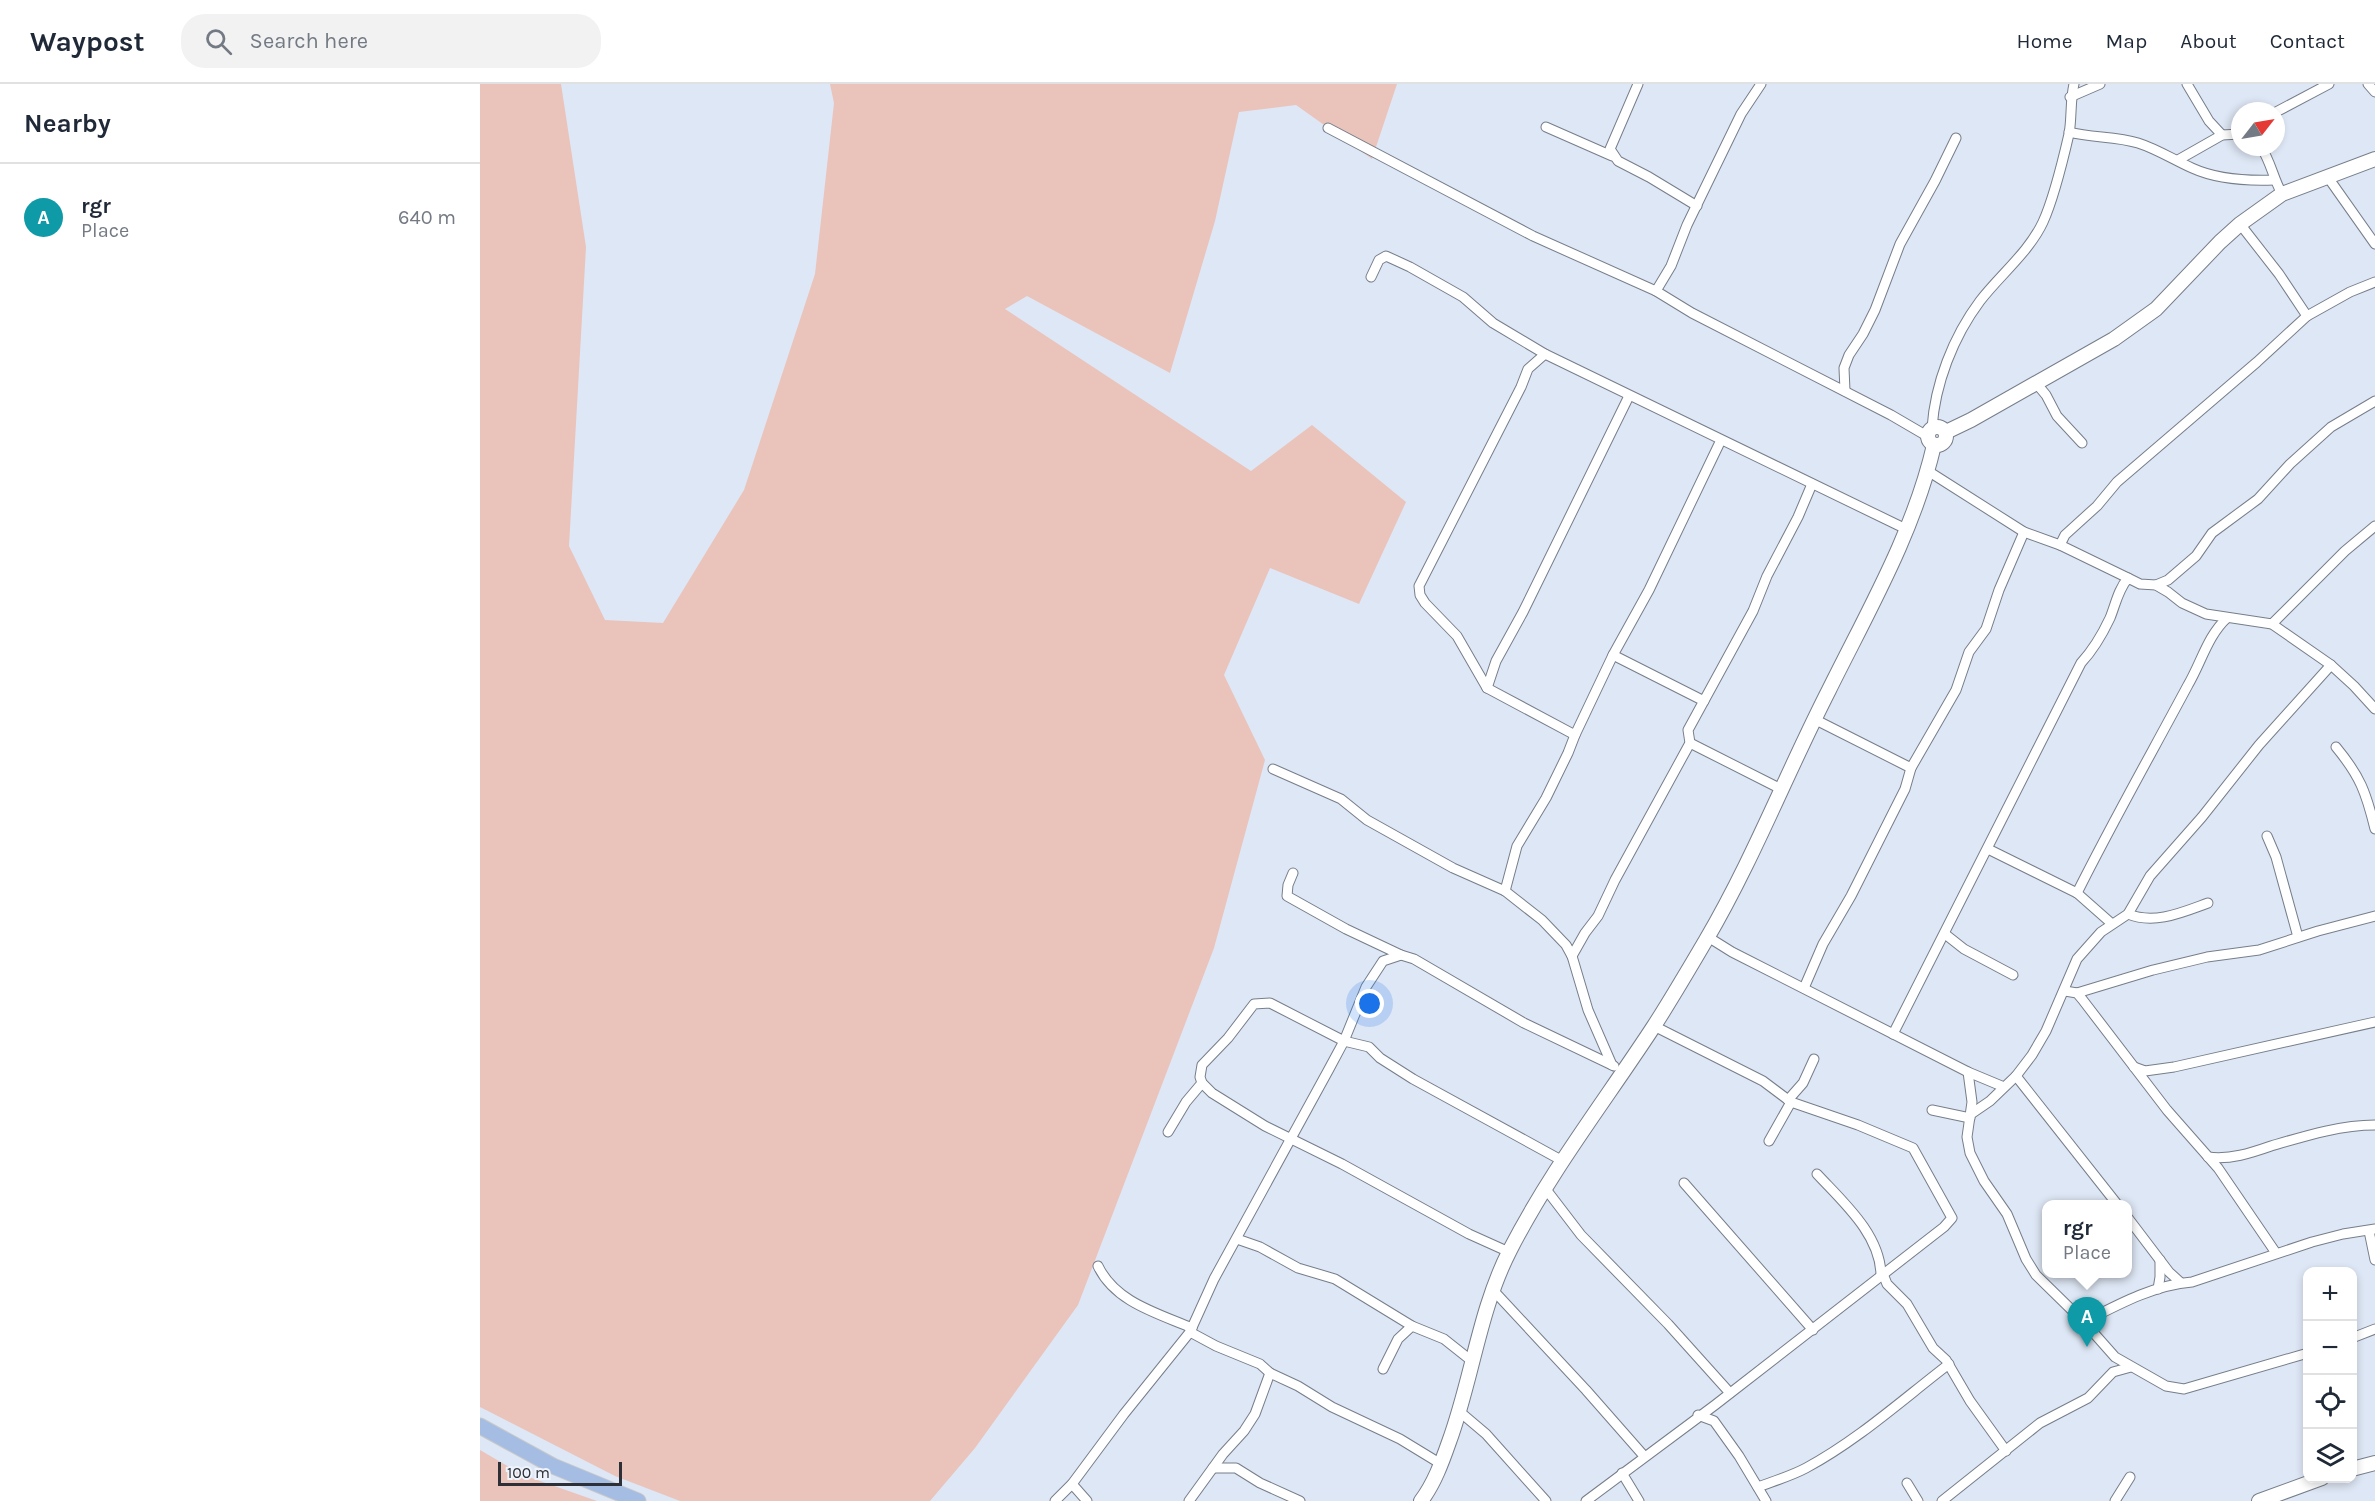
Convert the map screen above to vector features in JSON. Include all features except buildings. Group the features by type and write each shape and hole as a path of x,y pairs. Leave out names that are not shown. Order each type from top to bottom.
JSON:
{"main road":[{"path":"480,1426 553,1466 638,1501"}],"street":[{"path":"1612,156 1610,149 1638,84"},
{"path":"1656,291 1671,266 1678,245 1741,114 1761,84"},
{"path":"1421,1501 1441,1464 1460,1412 1492,1290 1509,1252 1561,1160 1617,1069 1654,1026 1707,937 1881,587 1928,471 1935,435 1933,409 1943,371 1961,332 1979,302 2018,258 2042,224 2055,190 2069,132 2070,98 2074,84"},
{"path":"2070,98 2100,84"},
{"path":"2187,84 2209,121 2222,135"},
{"path":"2285,106 2312,88 2330,84"},
{"path":"2369,84 2375,92"},
{"path":"1546,127 1612,156 1697,206"},
{"path":"1328,128 1533,236 1656,291 1692,313 1935,435"},
{"path":"2069,132 2088,137 2136,142 2193,169 2211,174 2255,181 2274,180"},
{"path":"2178,160 2222,135 2231,134"},
{"path":"1845,391 1844,368 1849,355 1875,310 1900,244 1956,138"},
{"path":"2266,156 2274,180 2282,194"},
{"path":"1935,435 2036,383 2114,339 2156,309 2240,224 2282,194 2375,159"},
{"path":"2327,176 2375,244"},
{"path":"2240,224 2279,274 2307,316"},
{"path":"1371,277 1379,260 1386,256 1463,297 1493,323 1545,354 1906,529"},
{"path":"2060,545 2065,535 2097,506 2117,482 2307,316 2350,292 2375,282"},
{"path":"1545,354 1528,369 1521,387 1419,586 1420,595 1425,603 1457,636 1487,688 1575,735"},
{"path":"2036,383 2046,395 2057,416 2082,443"},
{"path":"1487,688 1492,668 1523,612 1629,396"},
{"path":"1928,471 2024,532 2060,545 2140,584 2156,585 2168,580 2196,556 2212,533 2258,499 2290,464 2331,427 2375,401"},
{"path":"1505,891 1517,846 1546,798 1613,655 1649,590 1721,440"},
{"path":"1572,956 1598,916 1615,880 1690,743 1688,730 1753,611 1767,576 1798,518 1812,484"},
{"path":"2272,624 2345,551 2375,526"},
{"path":"1804,988 1823,944 1851,896 1905,789 1911,768 1956,690 1969,652 1986,629 1999,590 2024,532"},
{"path":"1893,1034 2081,663 2099,639 2110,617 2119,589 2128,578"},
{"path":"2156,585 2193,609 2206,614 2272,624 2331,665 2375,709"},
{"path":"2077,893 2197,670 2215,630 2228,618"},
{"path":"1613,655 1704,701"},
{"path":"1932,1110 1970,1116 1990,1101 2016,1076 2046,1031 2077,960 2111,923 2128,915 2150,876 2210,809 2259,745 2331,665"},
{"path":"1814,718 1911,768"},
{"path":"1690,743 1781,789"},
{"path":"2336,747 2355,770 2364,789 2375,829"},
{"path":"1273,769 1341,799 1367,820 1453,868 1505,891 1542,920 1566,945 1572,956 1588,1010 1617,1069"},
{"path":"2267,837 2279,865 2298,937"},
{"path":"1988,849 2077,893 2111,923"},
{"path":"1293,873 1288,885 1287,896 1346,929 1414,959 1524,1023 1617,1069"},
{"path":"2128,915 2150,919 2173,916 2208,903"},
{"path":"2065,991 2077,993 2153,970 2207,957 2259,950 2375,916"},
{"path":"1945,934 1964,949 2013,975"},
{"path":"1707,937 1732,952 1968,1072 2004,1087"},
{"path":"1055,1501 1072,1484 1191,1330 1214,1279 1344,1041 1366,987 1386,959 1401,955"},
{"path":"2077,993 2208,1157 2219,1163 2276,1253"},
{"path":"1509,1252 1469,1234 1226,1103 1202,1083 1199,1073 1202,1065 1228,1038 1254,1004 1270,1003 1344,1041 1369,1047 1380,1058 1413,1079 1561,1160"},
{"path":"2134,1067 2145,1071 2174,1067 2375,1022"},
{"path":"1586,1501 1881,1279 1952,1218 1913,1148 1858,1125 1815,1112 1790,1101 1763,1082 1654,1026"},
{"path":"1769,1141 1790,1101 1803,1083 1814,1059"},
{"path":"1968,1072 1972,1089 1967,1137 1970,1153 1984,1181 2007,1214 2026,1259 2036,1275 2084,1322 2115,1357 2166,1386 2184,1389 2303,1354"},
{"path":"2016,1076 2114,1200"},
{"path":"1168,1132 1186,1102 1202,1083"},
{"path":"2219,1163 2349,1125 2375,1125"},
{"path":"1817,1174 1851,1212 1875,1246 1881,1263 1881,1279 1903,1299 1923,1333 1949,1365 1970,1401 2006,1451"},
{"path":"1684,1184 1813,1330"},
{"path":"1545,1188 1581,1235 1676,1332 1730,1393"},
{"path":"2132,1224 2180,1282"},
{"path":"2084,1322 2121,1303 2158,1289 2180,1282 2192,1282 2276,1253 2343,1234 2372,1230 2375,1260"},
{"path":"1237,1239 1260,1247 1298,1268 1335,1279 1412,1326 1444,1339 1473,1362"},
{"path":"2158,1289 2160,1260"},
{"path":"1098,1266 1105,1280 1116,1292 1134,1303 1191,1330 1216,1346 1260,1364 1270,1373 1298,1386 1357,1420 1400,1439 1441,1464"},
{"path":"1492,1290 1644,1456"},
{"path":"1383,1369 1398,1339 1412,1326"},
{"path":"2357,1336 2375,1329"},
{"path":"2113,1372 2115,1357"},
{"path":"1758,1487 1806,1468 1885,1415 1949,1365"},
{"path":"1942,1501 2040,1423 2088,1398 2113,1372 2131,1367"},
{"path":"1189,1501 1255,1414 1270,1373"},
{"path":"1714,1421 1715,1405"},
{"path":"1460,1412 1486,1434 1546,1501"},
{"path":"1698,1415 1714,1421 1767,1501"},
{"path":"2357,1467 2375,1462"},
{"path":"1213,1468 1236,1468 1260,1483 1299,1501"},
{"path":"1622,1473 1639,1501"},
{"path":"2115,1501 2130,1477"},
{"path":"2259,1501 2311,1483"},
{"path":"1072,1484 1087,1501"},
{"path":"1907,1484 1918,1501"}],"shaded area":[{"path":"480,84 561,84 586,247 569,546 605,620 663,623 744,490 815,274 834,103 830,84 1397,84 1372,159 1296,105 1239,112 1215,221 1170,373 1027,296 1005,309 1251,471 1312,425 1406,502 1359,604 1270,568 1224,675 1265,760 1214,948 1078,1305 975,1448 930,1501 680,1501 615,1476 480,1407"},
{"path":"480,1450 523,1475 597,1501 480,1501"}],"place":[{"name":"rgr","path":"2087,1347"}]}
